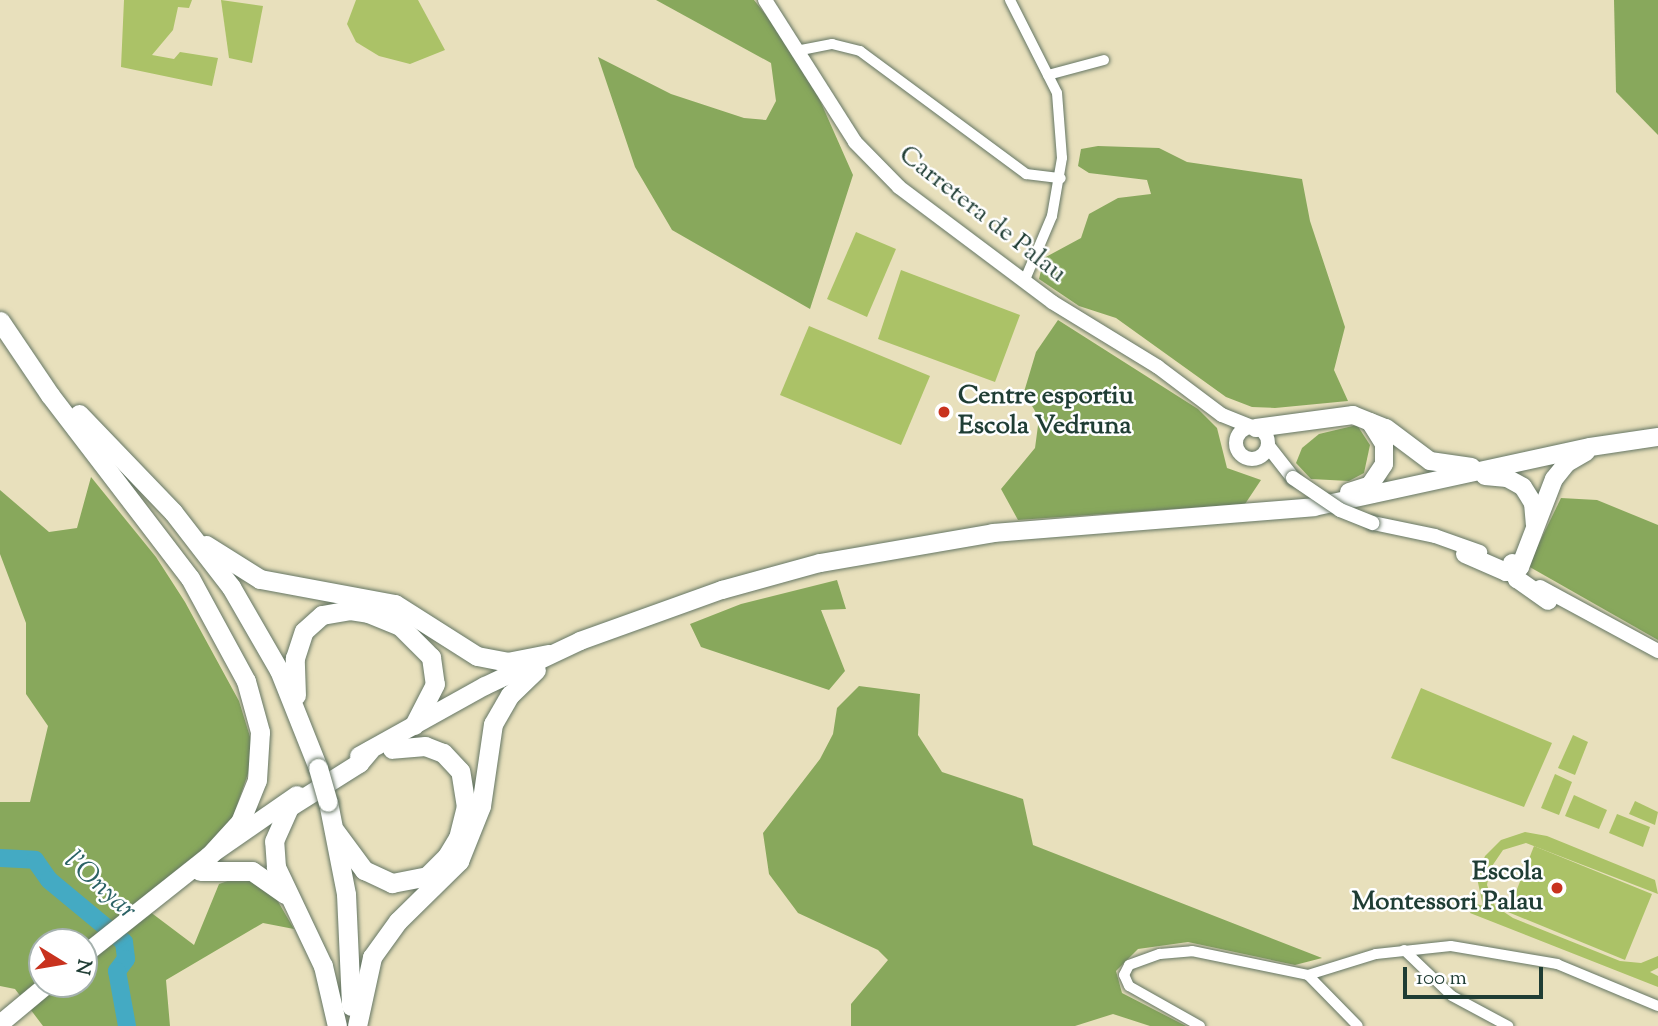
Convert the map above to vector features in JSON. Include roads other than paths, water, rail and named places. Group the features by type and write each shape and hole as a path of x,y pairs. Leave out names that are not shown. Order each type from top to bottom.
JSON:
{"highway":[{"path":"0,321 190,578 248,687 260,735 256,784 240,822 204,864"},
{"path":"26,357 194,537 249,616 298,710 318,768 335,831 349,932 350,1026"},
{"path":"194,537 260,579 395,604 477,656 506,663 549,654"},
{"path":"298,710 295,659 304,631 322,615 350,610 400,626 431,657 435,684 414,725"},
{"path":"358,1026 372,957 398,920 459,861 481,806 493,724 510,695 536,670"},
{"path":"335,831 364,870 392,883 417,881 447,856 458,838 466,807 460,771 443,753 425,746 392,749"},
{"path":"337,1026 323,966 288,896 273,848 289,807 359,763 370,750"},
{"path":"204,864 252,871 288,896"}],"main road":[{"path":"1255,428 1344,414 1367,419 1436,463 1467,467 1511,464"},
{"path":"1252,513 1274,504 1320,498 1370,485 1382,468 1385,452 1381,436 1367,419"},
{"path":"1268,444 1297,422"},
{"path":"98,944 204,864 370,750 414,725 549,654 746,583 887,549 993,533 1252,513 1347,501 1598,446 1658,437"},
{"path":"1519,560 1557,474 1598,446"},
{"path":"1455,478 1498,476 1519,484 1533,503 1534,531"},
{"path":"1465,554 1519,560 1548,601"},
{"path":"1496,561 1519,560"},
{"path":"1519,560 1531,582"},
{"path":"204,864 392,749 606,633"},
{"path":"0,1024 31,998"}],"street":[{"name":"Carretera de Palau","path":"765,0 855,142 881,169 947,226 1024,282 1167,373 1222,415 1255,428"},
{"path":"1010,0 1057,93 1061,178 1052,216 1024,282"},
{"path":"796,51 832,44 860,51 1027,174 1061,178"},
{"path":"1048,75 1104,60"},
{"name":"Carretera de Palau","path":"1222,415 1237,446"},
{"path":"1280,465 1244,457 1237,446 1241,432 1255,428 1280,465 1293,478 1340,510 1373,523 1458,543 1496,561"},
{"path":"1254,459 1268,444"},
{"path":"1412,532 1465,554 1548,601 1617,626"},
{"path":"1531,582 1617,626 1658,651"},
{"path":"1200,1026 1129,986 1124,975 1133,963 1176,951 1208,953 1308,975 1376,954 1451,946 1556,964 1658,1006"},
{"path":"1404,950 1452,996 1508,1026"},
{"path":"1308,975 1358,1026"}],"waterway":[{"name":"l'Onyar","path":"0,858 35,860 49,880 124,942 126,959 117,971 127,1026"}],"place":[{"name":"Centre esportiu Escola Vedruna","path":"944,412"},
{"name":"Escola Montessori Palau","path":"1557,888"}]}
